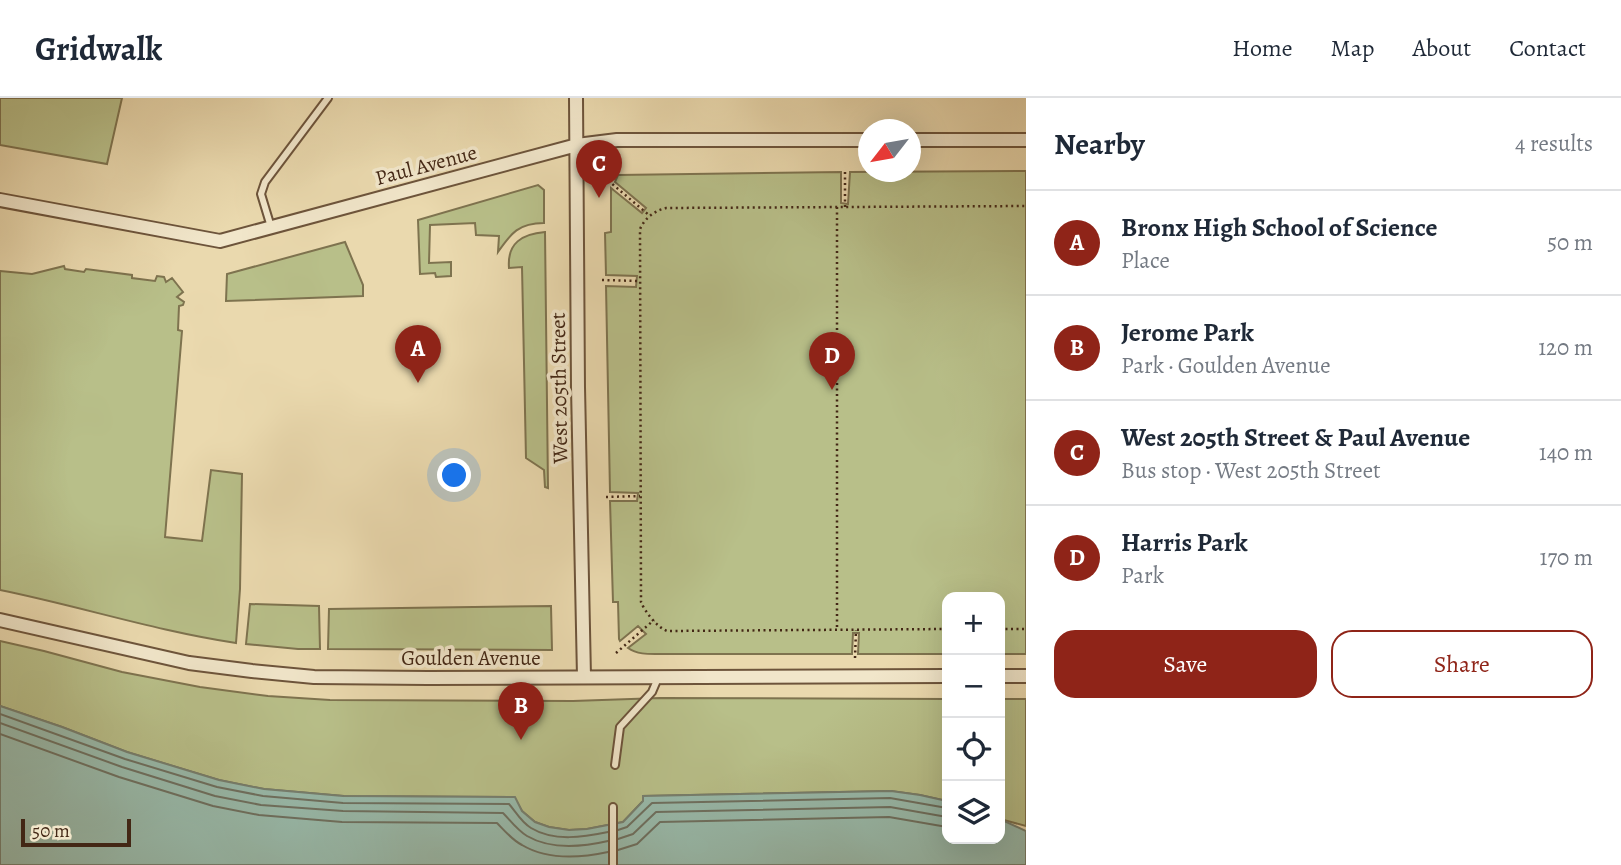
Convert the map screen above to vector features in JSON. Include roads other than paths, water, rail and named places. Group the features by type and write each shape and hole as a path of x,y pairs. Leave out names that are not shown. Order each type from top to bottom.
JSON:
{"street":[{"name":"West 205th Street","path":"576,98 584,677"},
{"name":"Paul Avenue","path":"0,200 220,241 576,145 617,140 858,140"},
{"path":"921,140 1026,140"},
{"name":"Goulden Avenue","path":"0,620 167,659 262,673 352,678 942,676"},
{"path":"1005,676 1026,676"}],"lane":[{"path":"271,227 261,194 265,181 328,98"},
{"path":"615,765 620,727 652,692 658,678"},
{"path":"613,807 613,865"}],"water":[{"path":"0,706 127,752 219,780 264,789 343,796 515,797 522,811 535,822 569,830 623,822 643,801 643,796 891,791 942,800 942,844 1005,844 1005,821 1026,831 1026,865 0,865"}],"place":[{"name":"West 205th Street & Paul Avenue","path":"599,198"},
{"name":"Bronx High School of Science","path":"418,383"},
{"name":"Harris Park","path":"832,390"},
{"name":"Jerome Park","path":"521,740"}]}
